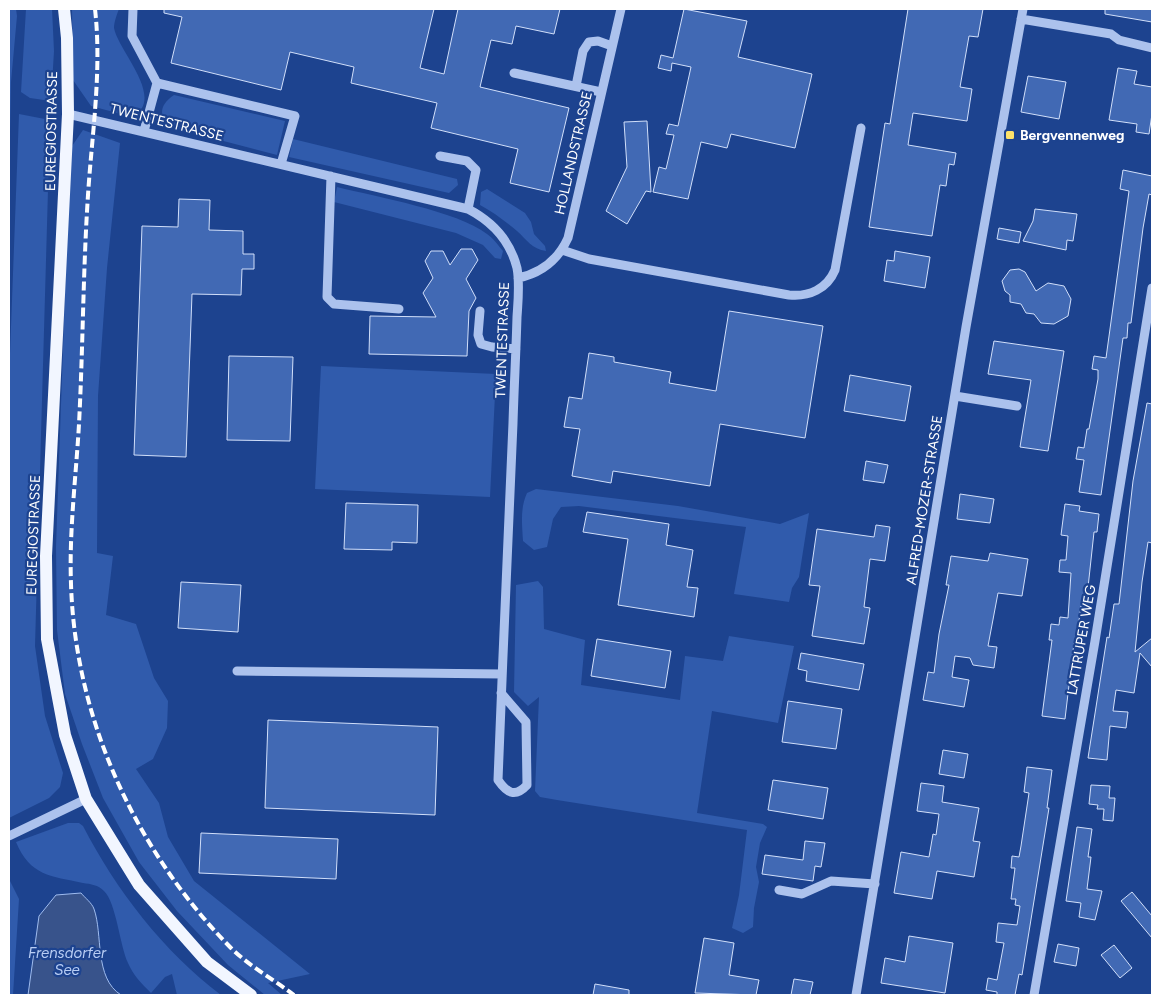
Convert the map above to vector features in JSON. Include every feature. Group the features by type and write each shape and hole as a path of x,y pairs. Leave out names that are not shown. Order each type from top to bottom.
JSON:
{"main road":[{"name":"EUREGIOSTRASSE","path":"64,9 67,38 68,114 46,556 47,639 64,735 86,799 139,885 172,925 207,962 251,995"}],"street":[{"path":"133,9 132,36 157,83 144,131"},
{"name":"HOLLANDSTRASSE","path":"518,278 538,272 562,250 568,238 621,9"},
{"name":"ALFRED-MOZER-STRASSE","path":"856,995 999,134 1023,9"},
{"path":"1022,19 1110,34 1119,40 1152,48"},
{"path":"576,86 583,51 589,42 598,41 612,46"},
{"path":"514,73 602,92"},
{"path":"157,83 295,116 281,164"},
{"name":"TWENTESTRASSE","path":"68,114 468,209 484,218 496,228 508,244 518,278 516,349 501,693 498,780 506,792 512,794 520,792 527,785 526,722 501,693"},
{"path":"562,250 589,259 789,296 810,294 826,284 835,270 861,128"},
{"path":"440,156 466,161 476,170 468,209"},
{"path":"331,176 327,297 334,304 400,309"},
{"name":"LATTRUPER WEG","path":"1034,995 1152,288"},
{"path":"480,311 478,335 481,344 492,348 516,349"},
{"path":"1142,354 1152,355"},
{"path":"955,396 1017,406"},
{"path":"237,671 502,674"},
{"path":"9,836 86,799"},
{"path":"778,890 802,894 831,881 875,884"}],"shaded area":[{"path":"9,9 16,9 17,16 11,82 9,182"},
{"path":"26,9 52,9 54,51 51,101 30,98 21,92"},
{"path":"72,9 119,9 114,28 117,38 138,74 145,99 141,109 132,117 91,106 73,80"},
{"path":"174,95 285,121 277,155 166,126 162,112 166,102"},
{"path":"19,114 50,120 35,646 45,716 63,773 60,787 49,798 9,818 9,380"},
{"path":"83,130 120,143 107,268 98,396 97,553 113,556 106,615 136,624 154,678 168,701 167,728 153,759 136,769 159,803 168,837 194,881 310,974 268,983 282,995 265,995 228,965 177,911 139,862 103,798 65,694 57,630 56,547 70,149"},
{"path":"293,139 457,179 458,185 449,193 289,157"},
{"path":"337,187 457,218 489,236 503,251 501,259 495,258 483,245 456,233 334,202"},
{"path":"487,189 525,213 531,222 534,234 545,246 546,251 533,246 508,224 480,205 481,192"},
{"path":"321,366 496,374 490,497 315,489"},
{"path":"536,489 678,506 780,524 809,513 799,577 792,588 789,602 734,594 746,527 579,506 561,507 553,519 547,547 534,550 523,541 522,516 523,504 527,493"},
{"path":"538,581 543,587 544,629 585,640 581,685 680,700 685,656 723,661 729,636 794,646 778,723 712,711 697,813 763,824 767,827 760,843 756,867 759,882 754,908 753,927 743,933 732,928 739,895 747,830 540,797 535,791 539,697 528,706 514,692 516,585"},
{"path":"68,823 79,823 83,826 110,873 143,918 180,959 221,995 177,995 172,974 165,977 151,993 141,983 128,963 112,904 104,891 94,885 43,873 28,862 16,842"},
{"path":"9,879 19,899 13,995 9,995"}],"water":[{"name":"Frensdorfer See","path":"81,893 94,909 103,967 107,978 112,987 121,995 28,995 39,916 56,895"}],"building":[{"path":"164,9 434,9 420,68 444,74 458,9 560,9 554,34 516,26 512,44 491,40 480,87 569,108 549,192 510,183 518,149 431,128 437,103 351,83 354,67 290,52 281,90 171,63 182,17 164,13"},
{"path":"684,9 747,21 738,57 812,74 795,148 731,134 727,148 701,142 688,199 653,192 659,167 666,169 674,135 666,134 669,124 678,126 691,67 672,63 671,71 658,68 661,55 673,58"},
{"path":"908,9 983,9 978,37 969,36 960,87 972,89 967,121 913,113 908,145 956,153 954,165 949,164 946,186 940,185 932,236 869,227 885,123 890,124"},
{"path":"1105,9 1152,9 1152,22 1105,14"},
{"path":"1118,68 1137,71 1134,84 1152,87 1152,114 1149,134 1136,132 1137,124 1109,120"},
{"path":"1028,76 1066,82 1059,119 1021,112"},
{"path":"647,121 651,192 646,191 627,224 606,211 627,167 624,122"},
{"path":"1123,170 1152,176 1152,195 1149,194 1143,228 1131,323 1128,323 1127,338 1123,338 1101,495 1079,492 1084,460 1076,459 1078,447 1084,448 1098,379 1098,370 1092,369 1094,356 1106,358 1129,191 1120,189"},
{"path":"179,199 210,200 209,230 243,231 243,254 254,254 254,269 242,269 241,295 192,294 186,457 134,455 142,226 178,227"},
{"path":"1035,209 1077,214 1073,241 1067,240 1066,250 1023,241 1033,221"},
{"path":"999,228 1021,232 1019,243 997,239"},
{"path":"461,249 472,249 478,260 466,279 476,298 469,311 467,356 369,354 370,316 436,317 423,293 433,278 425,261 431,251 443,251 450,265"},
{"path":"895,251 930,257 925,288 884,281 887,260 894,261"},
{"path":"1019,269 1025,272 1036,291 1048,283 1064,286 1071,299 1068,316 1054,324 1041,323 1034,314 1026,313 1021,304 1010,302 1010,295 1005,291 1002,281 1010,270"},
{"path":"729,311 823,326 805,438 720,424 710,486 613,471 611,483 572,476 580,429 564,427 569,397 582,399 589,353 614,357 614,362 671,372 669,383 716,391"},
{"path":"994,341 1064,351 1048,451 1020,447 1031,380 988,374"},
{"path":"229,356 293,357 290,441 227,440"},
{"path":"850,375 911,386 905,421 844,411"},
{"path":"1147,403 1152,404 1152,543 1148,542 1135,652 1152,638 1152,667 1140,653 1134,693 1116,690 1113,711 1128,712 1126,728 1110,726 1107,760 1088,758 1107,637 1109,638 1114,604 1119,604 1133,481"},
{"path":"866,461 888,465 884,483 863,480"},
{"path":"960,494 994,499 990,523 957,519"},
{"path":"346,503 418,505 417,543 392,542 392,550 344,549"},
{"path":"1065,504 1080,506 1079,511 1099,514 1097,532 1094,532 1086,606 1081,606 1076,643 1074,643 1065,719 1042,716 1052,640 1049,640 1051,624 1059,625 1060,617 1068,618 1071,573 1059,572 1060,560 1066,560 1068,536 1061,535"},
{"path":"587,512 669,524 666,545 693,550 687,587 698,588 694,617 618,605 628,539 583,532"},
{"path":"876,525 890,527 885,561 870,559 864,607 870,608 864,644 812,636 820,586 809,585 817,529 874,537"},
{"path":"990,553 1028,559 1022,596 998,593 988,646 997,647 994,668 973,665 970,658 955,656 952,677 969,680 964,707 923,700 928,672 934,673 939,634 949,585 946,585 951,556 988,561"},
{"path":"181,582 241,585 238,632 178,628"},
{"path":"597,639 671,651 665,688 591,676"},
{"path":"801,653 864,664 859,690 806,681 807,671 798,669"},
{"path":"788,701 842,709 836,749 782,742"},
{"path":"268,720 438,727 435,815 265,808"},
{"path":"943,750 968,754 964,778 939,774"},
{"path":"1027,767 1052,770 1047,808 1049,808 1022,975 1019,974 1015,995 997,995 997,992 986,990 988,978 997,980 1004,943 996,942 998,923 1017,925 1020,906 1015,905 1016,899 1011,899 1015,868 1011,868 1012,856 1019,857 1021,846 1029,793 1024,792"},
{"path":"773,780 828,788 823,819 768,810"},
{"path":"921,783 944,786 942,802 979,808 973,841 980,842 974,877 937,871 932,899 894,893 901,852 929,857 933,834 936,835 939,814 917,811"},
{"path":"1091,785 1110,786 1109,798 1115,798 1113,821 1103,820 1104,809 1097,809 1098,805 1089,804"},
{"path":"1077,827 1092,829 1088,857 1091,857 1087,889 1102,891 1095,920 1079,917 1081,903 1066,901"},
{"path":"201,833 338,839 336,879 199,873"},
{"path":"805,841 825,843 821,867 815,866 813,881 762,874 765,855 803,860"},
{"path":"1132,892 1152,916 1152,938 1121,901"},
{"path":"909,936 953,943 945,993 881,983 885,958 905,962"},
{"path":"704,938 734,943 729,975 759,980 756,995 695,993"},
{"path":"1058,944 1079,948 1076,966 1054,962"},
{"path":"1114,945 1132,968 1120,978 1101,955"},
{"path":"794,979 813,982 810,995 791,995"},
{"path":"595,984 629,990 629,995 593,995"}],"railway":[{"path":"95,9 97,79 86,224 78,444 71,564 75,634 84,684 98,733 117,780 139,826 166,869 196,909 237,954 294,995"}],"place":[{"name":"Bergvennenweg","path":"1010,135"}]}
